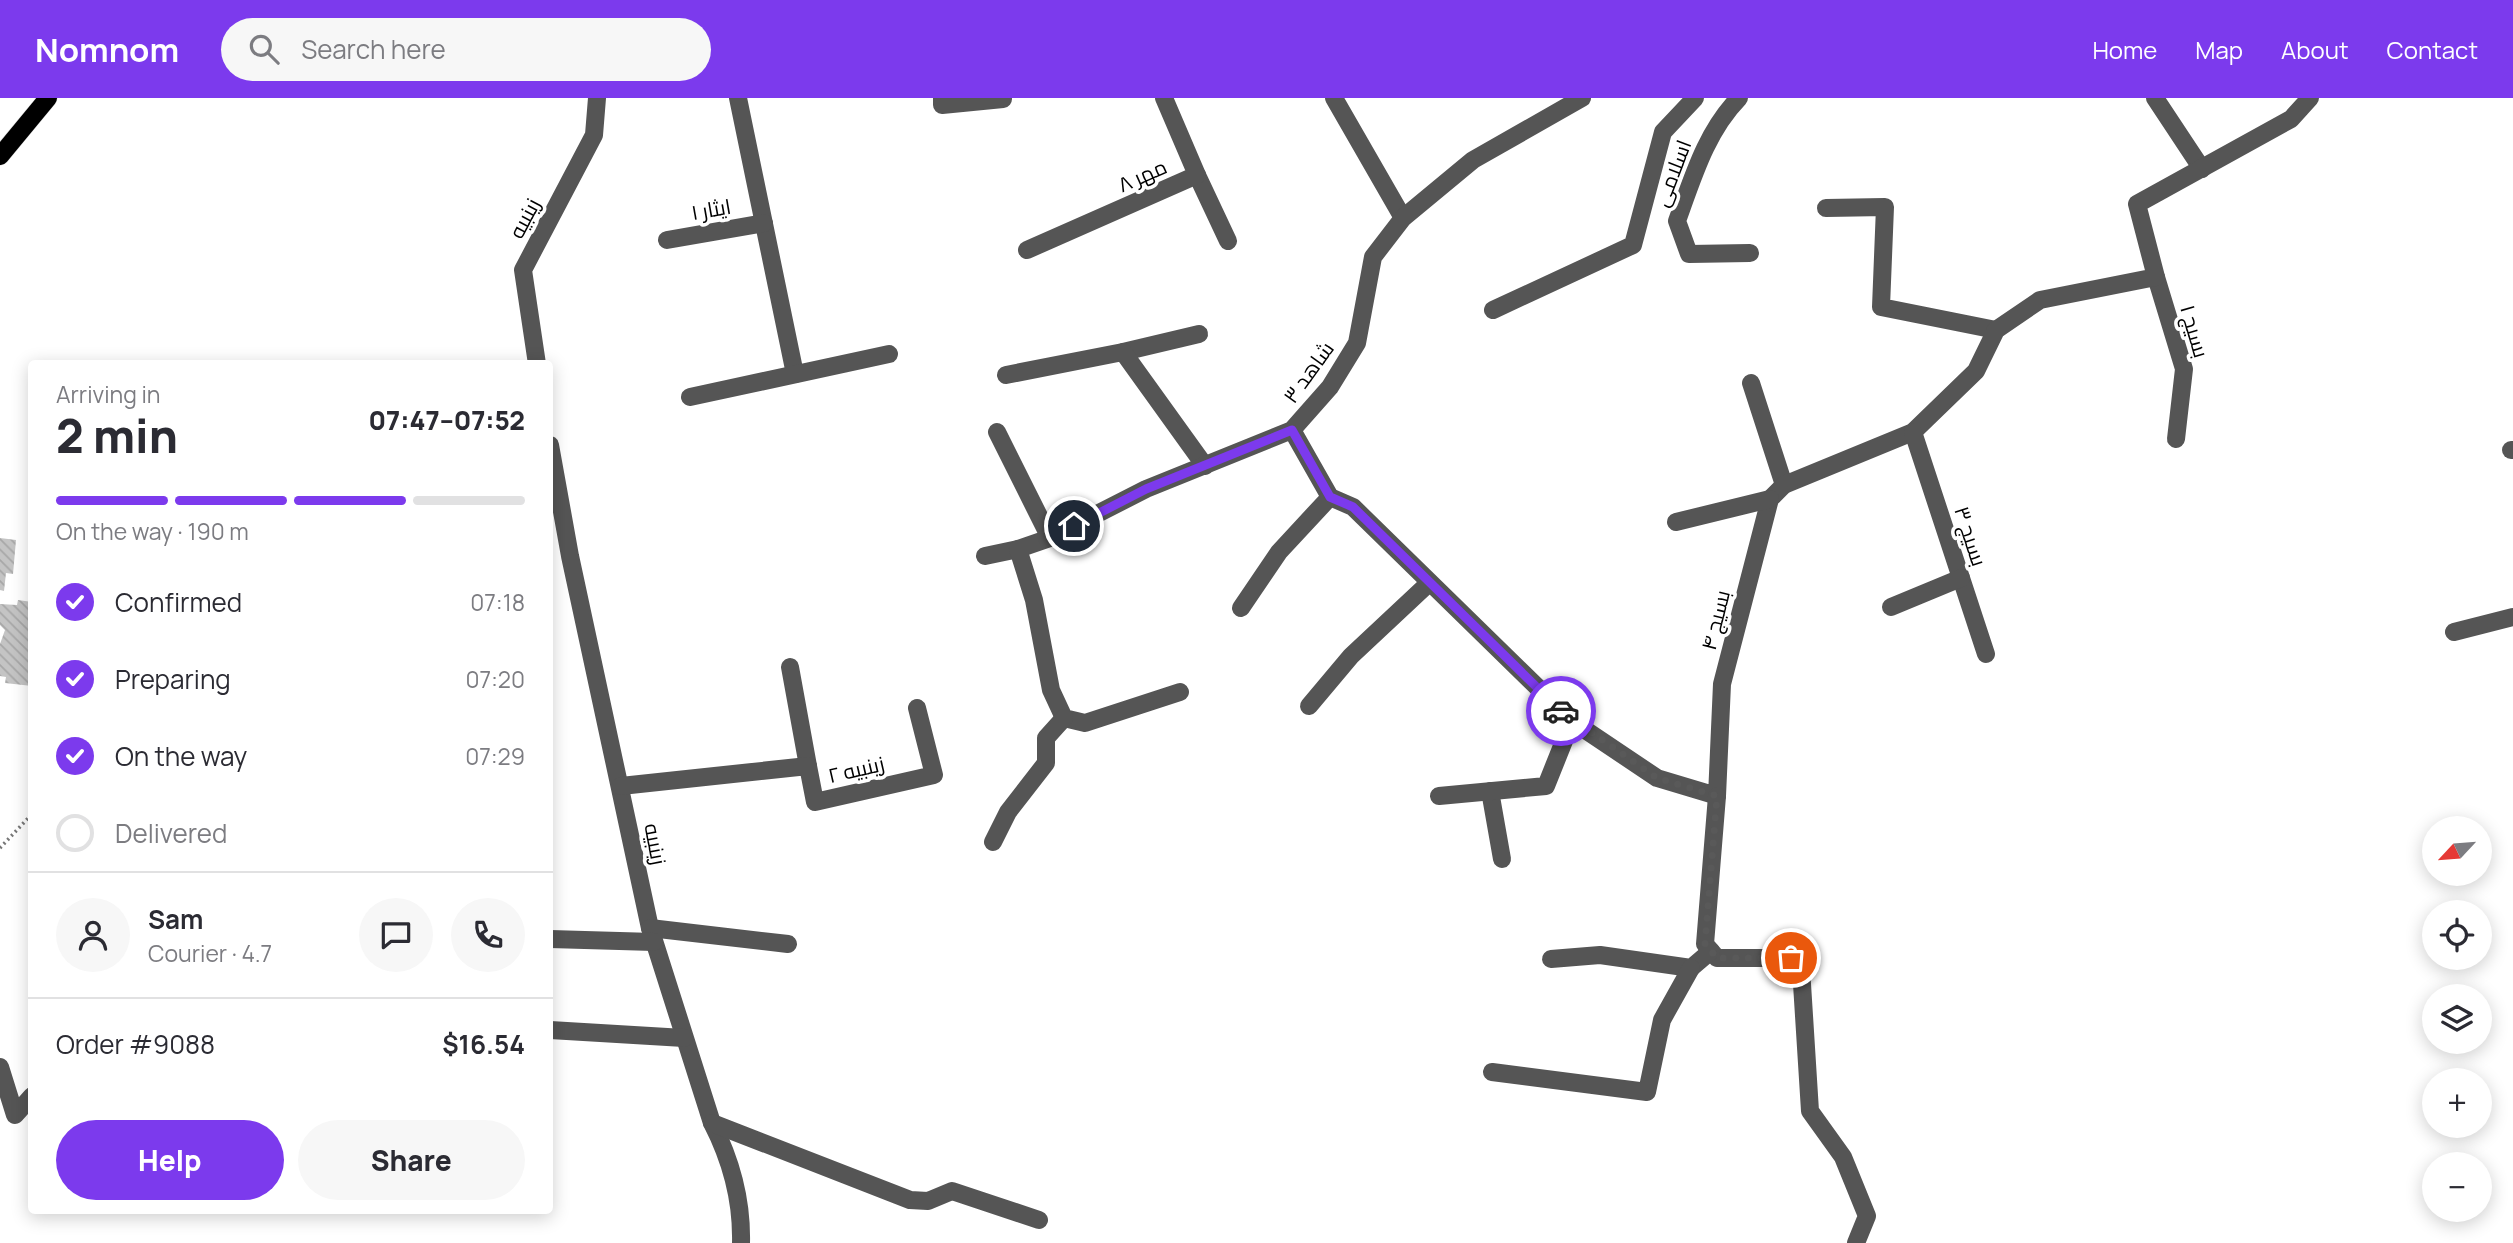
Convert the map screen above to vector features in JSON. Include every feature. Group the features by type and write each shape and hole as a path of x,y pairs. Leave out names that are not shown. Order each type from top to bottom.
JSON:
{"main road":[{"path":"0,156 48,98"}],"street":[{"name":"زینبیه","path":"536,360 523,270 594,135 597,98"},
{"path":"738,98 795,374"},
{"path":"942,98 942,105 1003,99"},
{"name":"مهر ۸","path":"1027,250 1197,176 1164,98"},
{"path":"1334,98 1402,218"},
{"name":"شاهد ۳","path":"985,556 1050,538 1146,489 1292,430 1330,387 1357,343 1373,257 1402,218 1472,160 1582,98"},
{"path":"1493,310 1633,245 1663,132 1695,98"},
{"name":"اسلامی","path":"1740,98 1721,117 1704,149 1677,221 1689,254 1749,253"},
{"path":"2155,98 2202,169"},
{"path":"1675,522 1770,499 1784,485 1913,432 1976,371 1996,330 2040,300 2156,277 2137,204 2291,119 2310,98"},
{"path":"1197,176 1228,241"},
{"path":"1826,208 1885,207 1881,307 1996,330"},
{"name":"ایثار ۱","path":"667,240 764,223"},
{"name":"بسیج ۱","path":"2156,277 2184,369 2176,439"},
{"path":"1006,375 1199,334"},
{"path":"1123,352 1205,466"},
{"path":"690,397 889,354"},
{"path":"1751,383 1784,485"},
{"path":"1292,430 1330,497 1353,507 1572,721 1657,778 1717,796"},
{"path":"997,432 1050,538"},
{"name":"بسیج ۳","path":"1913,432 1986,654"},
{"name":"زینبیه","path":"553,463 569,556 652,935 712,1123 726,1150 741,1216 741,1243"},
{"path":"1241,608 1279,552 1330,497"},
{"name":"بسیج ۴","path":"1711,951 1705,944 1717,796 1722,684 1770,499"},
{"path":"1017,549 1034,600 1051,690 1064,718"},
{"path":"1891,607 1961,578"},
{"path":"1309,706 1351,656 1429,583"},
{"path":"2454,632 2513,617"},
{"path":"790,667 808,766"},
{"path":"1064,718 1085,723 1180,692"},
{"name":"زینبیه ۲","path":"621,786 808,766 816,802 934,775 917,708"},
{"path":"993,842 1008,812 1046,763 1046,738 1064,718"},
{"path":"1439,796 1546,786 1572,721"},
{"path":"1490,791 1502,859"},
{"path":"553,939 652,935 788,944"},
{"path":"1492,1072 1647,1092 1662,1020 1691,968 1711,951 1717,958 1791,958 1801,968 1810,1111 1843,1157 1867,1216 1856,1243"},
{"path":"1551,959 1600,955 1691,968"},
{"path":"553,1030 684,1038"},
{"path":"0,1067 15,1115 28,1100"},
{"path":"712,1123 910,1200 928,1201 952,1191 1039,1220"}],"path":[{"path":"0,848 28,818"}],"building":[{"path":"0,538 16,540 13,574 6,573 4,591 0,590"},
{"path":"18,600 28,601 28,686 5,683 6,677 0,676 0,644 5,630 0,625 0,604 17,605"}],"way so far":[{"path":"1561,711 1657,778 1717,796 1705,944 1717,958 1791,958"}],"route":[{"path":"1074,526 1146,489 1292,430 1330,497 1353,507 1561,711"}]}
